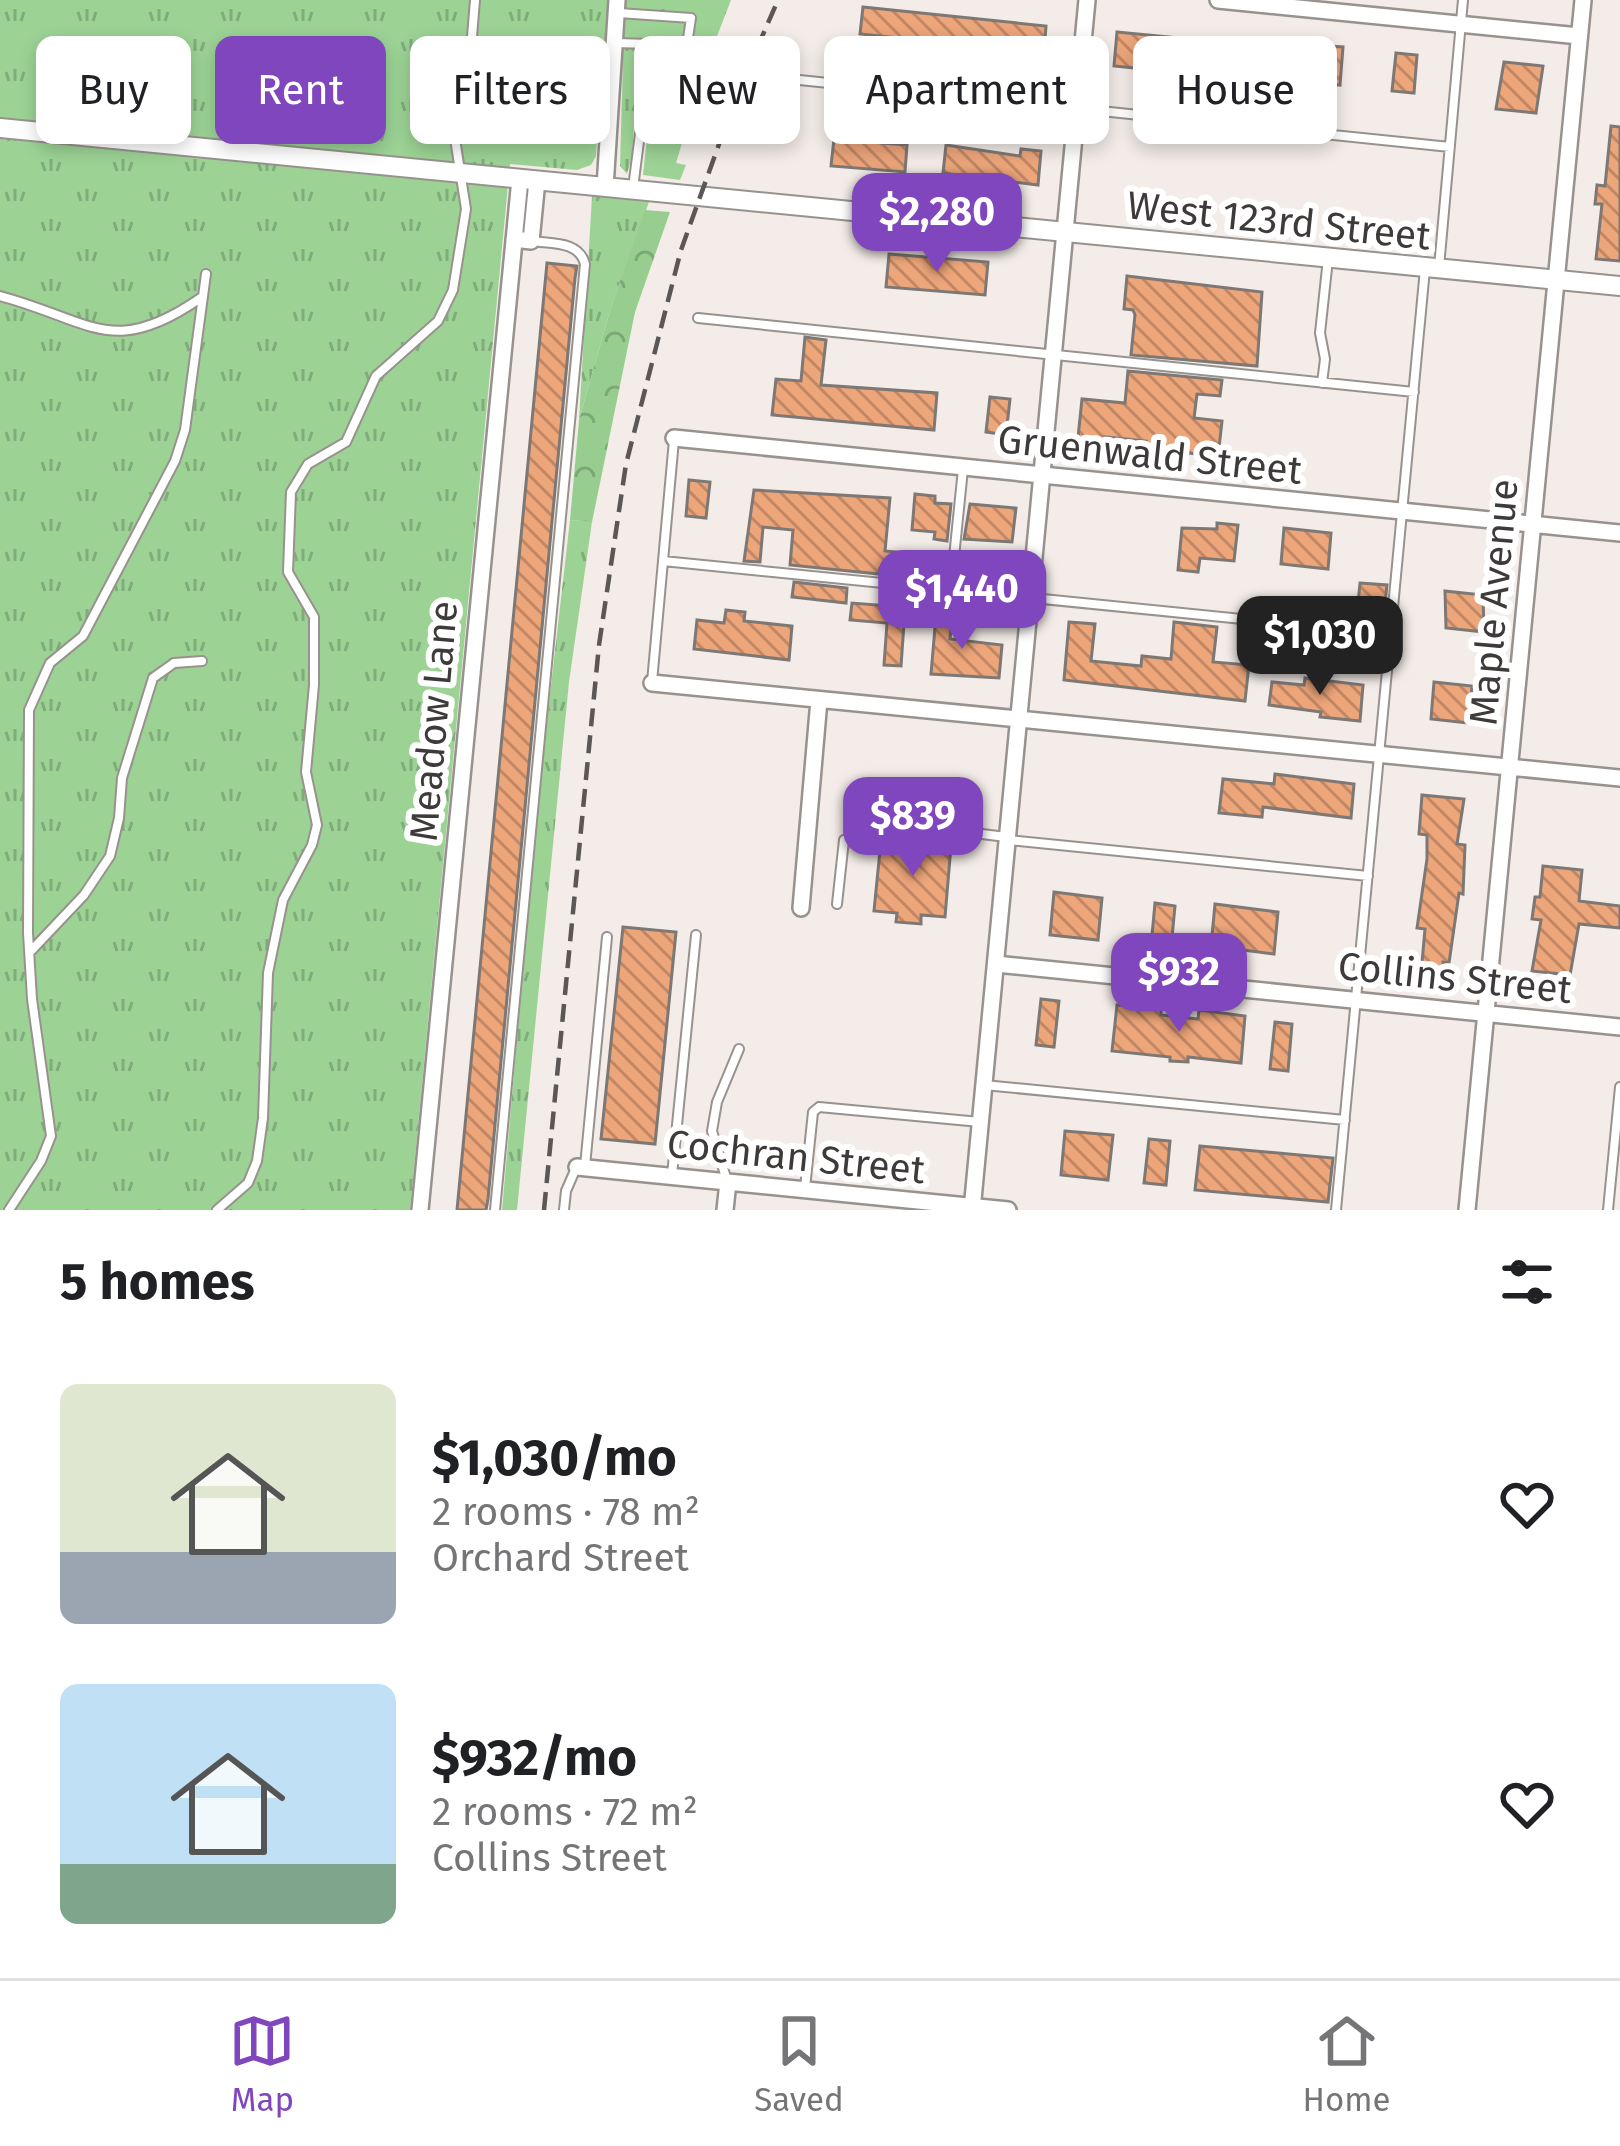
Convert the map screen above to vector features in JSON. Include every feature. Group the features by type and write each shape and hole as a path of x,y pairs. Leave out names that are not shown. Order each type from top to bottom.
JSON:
{"street":[{"path":"1084,36 1087,0"},
{"path":"1218,0 1579,36"},
{"name":"Maple Avenue","path":"1467,1210 1583,0"},
{"path":"605,187 616,7"},
{"name":"West 123rd Street","path":"0,128 1620,286"},
{"path":"972,1208 1074,144"},
{"name":"Meadow Lane","path":"420,1210 528,180"},
{"name":"Gruenwald Street","path":"674,438 1620,533"},
{"path":"652,683 1620,778"},
{"path":"801,908 819,700"},
{"name":"Collins Street","path":"995,964 1620,1027"},
{"name":"Cochran Street","path":"581,1168 805,1190 853,1202 1008,1210"},
{"path":"725,1210 728,1182"}],"lane":[{"path":"217,1210 248,1183 257,1161 268,974 283,900 312,845 317,825 306,772 314,617 288,572 291,492 308,464 342,448 376,376 424,336 446,307 465,226 454,116 470,61 476,0"},
{"path":"1336,1210 1414,392 1450,147 1463,0"},
{"path":"614,44 687,45 691,18 616,7"},
{"path":"1109,113 1450,147"},
{"path":"633,190 639,144"},
{"path":"495,1210 585,264 573,247 522,240"},
{"path":"1322,383 1325,359 1320,333 1328,258"},
{"path":"9,1210 41,1161 51,1136 29,953 29,710 50,664 83,636 175,461 185,430 206,274"},
{"path":"0,296 116,334 149,328 202,297"},
{"path":"698,318 1414,392"},
{"path":"652,683 674,438"},
{"path":"956,590 952,567 963,469"},
{"path":"663,560 1392,634"},
{"path":"29,953 84,895 110,856 122,778 153,678 174,663 202,661"},
{"path":"837,904 844,840 875,824 1368,876"},
{"path":"671,1177 696,935"},
{"path":"564,1210 566,1191 581,1168 607,937"},
{"path":"728,1182 712,1131 739,1049"},
{"path":"984,1085 1345,1120"},
{"path":"1608,1210 1620,1087"},
{"path":"805,1190 813,1112 819,1107 980,1122"}],"green space":[{"path":"0,0 731,0 717,36 634,36 634,127 627,174 620,166 623,60 610,59 610,36 410,36 410,144 597,144 591,165 577,170 510,164 410,1210 0,1210"},
{"path":"646,144 682,144 676,163 686,165 680,180 643,175"},
{"path":"592,196 649,202 611,307 579,420"},
{"path":"645,210 670,212 635,312 592,522 570,520 579,420"},
{"path":"570,520 592,522 569,682 517,1210 502,1210 538,799"}],"building":[{"path":"863,7 1046,26 1045,36 860,34"},
{"path":"1117,32 1158,36 1133,36 1133,68 1114,66"},
{"path":"1337,47 1343,47 1337,85"},
{"path":"1396,53 1417,55 1414,93 1392,91"},
{"path":"1504,62 1543,66 1536,113 1496,109"},
{"path":"1611,126 1620,127 1620,261 1596,259 1602,204 1595,204 1597,185 1605,186"},
{"path":"833,144 907,145 905,172 831,166"},
{"path":"946,145 1020,156 1021,149 1041,151 1038,185 943,173"},
{"path":"889,254 988,262 985,295 886,287"},
{"path":"547,263 577,266 488,1199 486,1210 457,1210"},
{"path":"1127,276 1262,292 1257,366 1131,355 1135,315 1124,309"},
{"path":"805,337 826,340 821,385 937,393 934,430 772,415 776,379 801,381"},
{"path":"1128,371 1222,380 1220,396 1197,394 1194,418 1222,421 1218,457 1105,437 1104,450 1077,447 1082,399 1125,403"},
{"path":"990,397 1010,399 1006,435 986,432"},
{"path":"689,480 710,482 706,518 686,516"},
{"path":"754,490 890,498 885,551 908,553 907,570 880,568 879,574 790,565 793,530 763,527 760,562 744,561"},
{"path":"915,494 951,504 947,541 934,539 935,532 912,530"},
{"path":"970,504 1016,508 1012,542 964,539"},
{"path":"1217,523 1238,525 1234,561 1200,558 1198,572 1178,570 1182,528 1217,529"},
{"path":"1284,528 1331,533 1328,569 1281,564"},
{"path":"794,582 847,588 846,603 792,597"},
{"path":"1360,583 1387,585 1383,622 1332,618 1334,601 1358,603"},
{"path":"1445,591 1483,595 1484,632 1446,628"},
{"path":"890,593 906,595 901,666 884,665 887,623 850,620 852,603 889,606"},
{"path":"937,604 953,605 950,639 1002,645 999,678 931,674"},
{"path":"726,610 745,612 744,621 792,626 789,660 694,649 697,620 724,623"},
{"path":"1069,622 1095,624 1091,661 1141,666 1142,656 1171,659 1174,622 1217,627 1213,662 1249,665 1245,701 1064,680"},
{"path":"1305,678 1363,685 1360,721 1269,705 1272,682 1304,685"},
{"path":"1434,682 1472,686 1469,723 1431,719"},
{"path":"1275,774 1354,784 1351,818 1263,807 1262,817 1219,813 1223,779 1274,784"},
{"path":"1422,795 1464,799 1457,844 1465,845 1463,894 1459,893 1449,963 1443,962 1442,976 1421,974 1425,929 1417,928 1427,859 1427,835 1419,834"},
{"path":"904,833 931,836 930,844 951,846 945,917 921,915 921,924 896,922 897,913 874,911 881,840 904,842"},
{"path":"1543,866 1582,870 1579,901 1620,906 1620,928 1579,924 1570,975 1532,971 1541,920 1532,919"},
{"path":"1054,892 1102,898 1098,940 1050,935"},
{"path":"1155,903 1175,906 1171,948 1151,946"},
{"path":"1215,904 1278,912 1274,954 1211,946"},
{"path":"623,927 676,932 655,1144 601,1139"},
{"path":"1041,999 1059,1001 1054,1047 1036,1045"},
{"path":"1117,1005 1198,1019 1199,1010 1245,1016 1241,1063 1188,1057 1188,1062 1170,1061 1170,1057 1112,1051"},
{"path":"1275,1022 1292,1024 1288,1071 1270,1069"},
{"path":"1065,1131 1113,1135 1108,1180 1061,1175"},
{"path":"1149,1139 1170,1141 1166,1185 1144,1183"},
{"path":"1200,1146 1333,1158 1328,1202 1195,1190"}],"railway":[{"path":"544,1210 599,645 626,464 681,250 737,94 778,0"}]}
